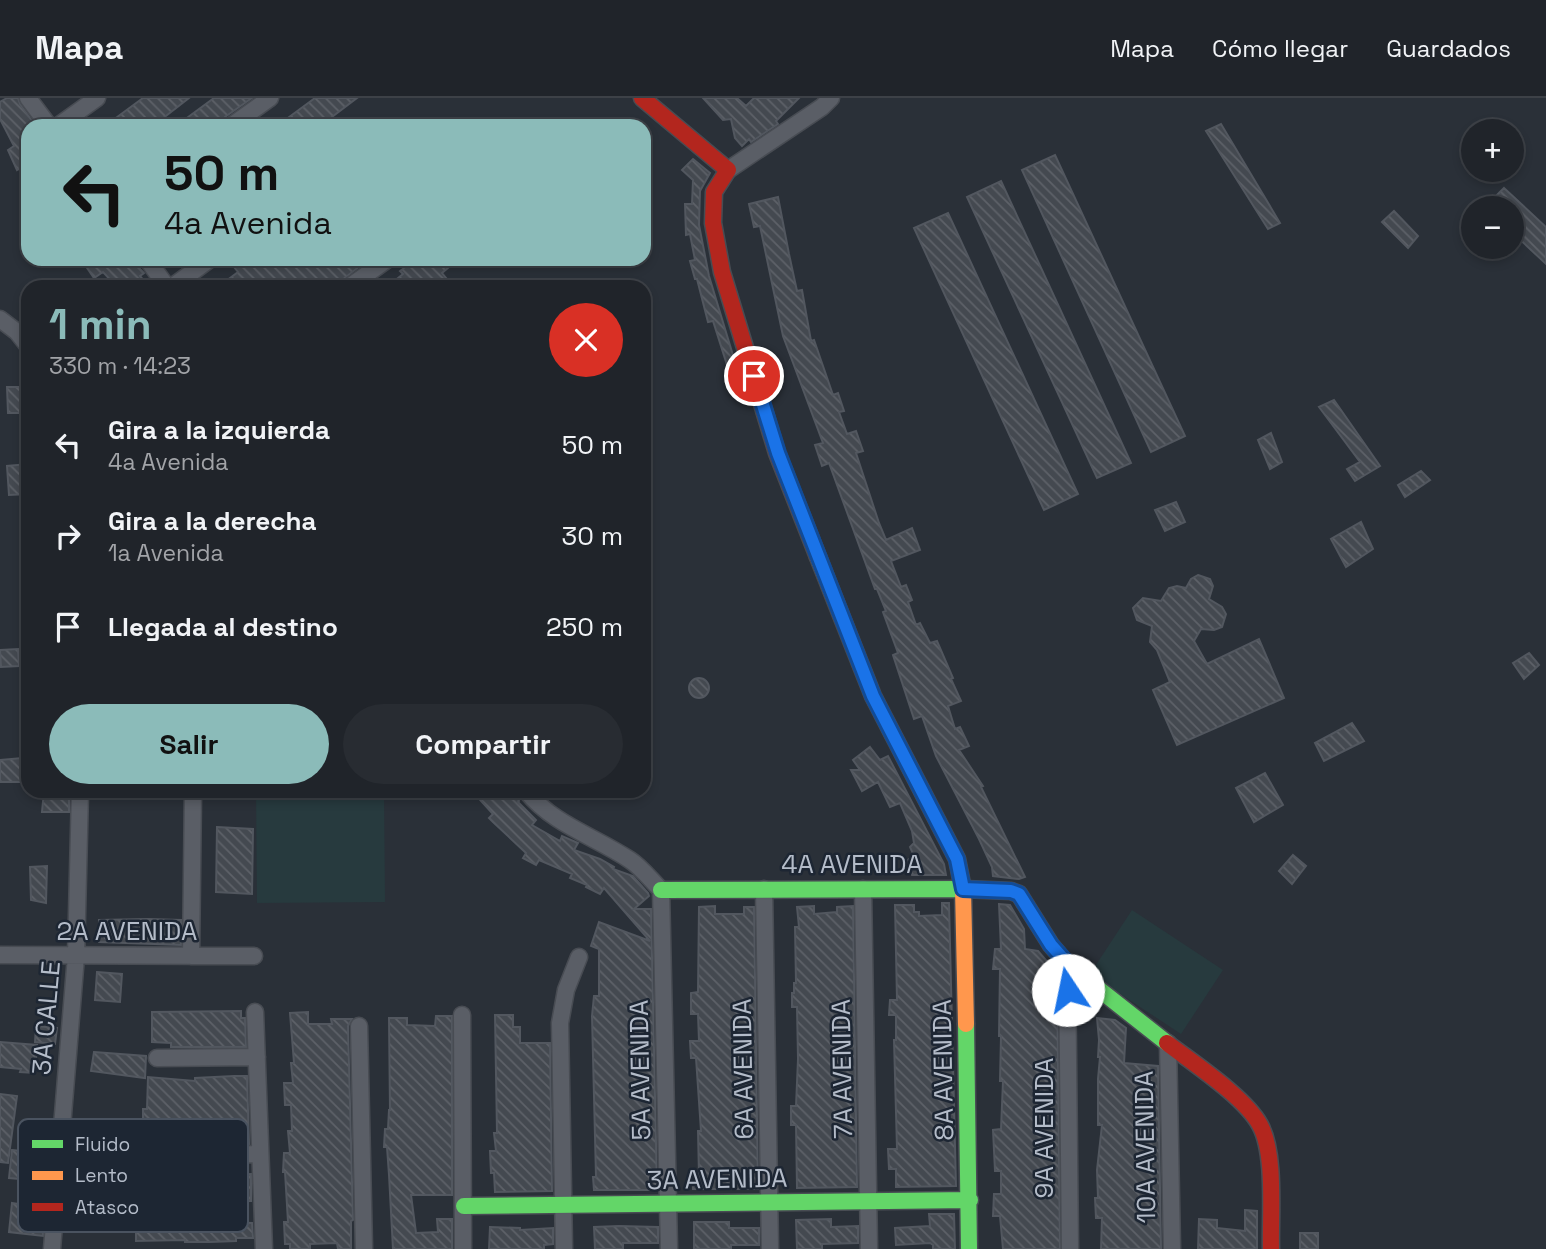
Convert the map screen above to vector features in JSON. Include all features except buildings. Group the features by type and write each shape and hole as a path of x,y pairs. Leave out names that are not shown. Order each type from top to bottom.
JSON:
{"street":[{"path":"28,98 44,119"},
{"path":"68,119 97,98"},
{"path":"242,119 270,98"},
{"path":"642,98 728,170 822,101"},
{"name":"8A AVENIDA","path":"728,170 714,192 713,223 722,272 778,453 873,696 957,859 963,889 969,1249"},
{"path":"153,266 164,280"},
{"path":"180,280 201,266"},
{"path":"359,280 378,266"},
{"path":"0,319 21,337"},
{"name":"3A CALLE","path":"63,1119 76,956 80,798"},
{"path":"191,956 192,798"},
{"path":"533,798 559,822 632,861 661,890"},
{"name":"6A AVENIDA","path":"764,889 770,1249"},
{"name":"7A AVENIDA","path":"863,889 869,1249"},
{"name":"4A AVENIDA","path":"661,890 963,889 1011,891 1019,894 1051,945 1068,964 1252,1113 1262,1127 1267,1146 1271,1249"},
{"name":"5A AVENIDA","path":"661,890 669,1249"},
{"name":"2A AVENIDA","path":"0,955 254,956"},
{"path":"564,1249 560,1023 566,990 579,957"},
{"name":"9A AVENIDA","path":"1068,964 1070,1249"},
{"path":"255,1012 264,1249"},
{"path":"461,1015 463,1249"},
{"path":"359,1026 365,1249"},
{"name":"10A AVENIDA","path":"1168,1043 1171,1249"},
{"path":"157,1058 257,1057"},
{"path":"248,1154 260,1154"},
{"name":"3A AVENIDA","path":"464,1206 970,1200"}],"green space":[{"path":"256,798 384,798 385,902 257,903"},
{"path":"1132,910 1223,970 1181,1034 1090,974"}],"traffic: fast":[{"path":"661,890 1011,891 1019,894 1051,945 1067,964 1167,1043"},
{"path":"966,1024 969,1249"},
{"path":"464,1206 970,1200"}],"traffic: slow":[{"path":"818,557 873,696 957,859 963,889 966,1024"}],"traffic: jam":[{"path":"642,98 728,170 714,192 713,223 722,272 777,453 818,557"},
{"path":"1167,1043 1231,1092 1260,1125 1265,1137 1270,1168 1271,1249"}],"route":[{"path":"754,376 778,453 873,696 957,859 963,889 1011,891 1019,894 1051,945 1068,964 1068,990"}]}
